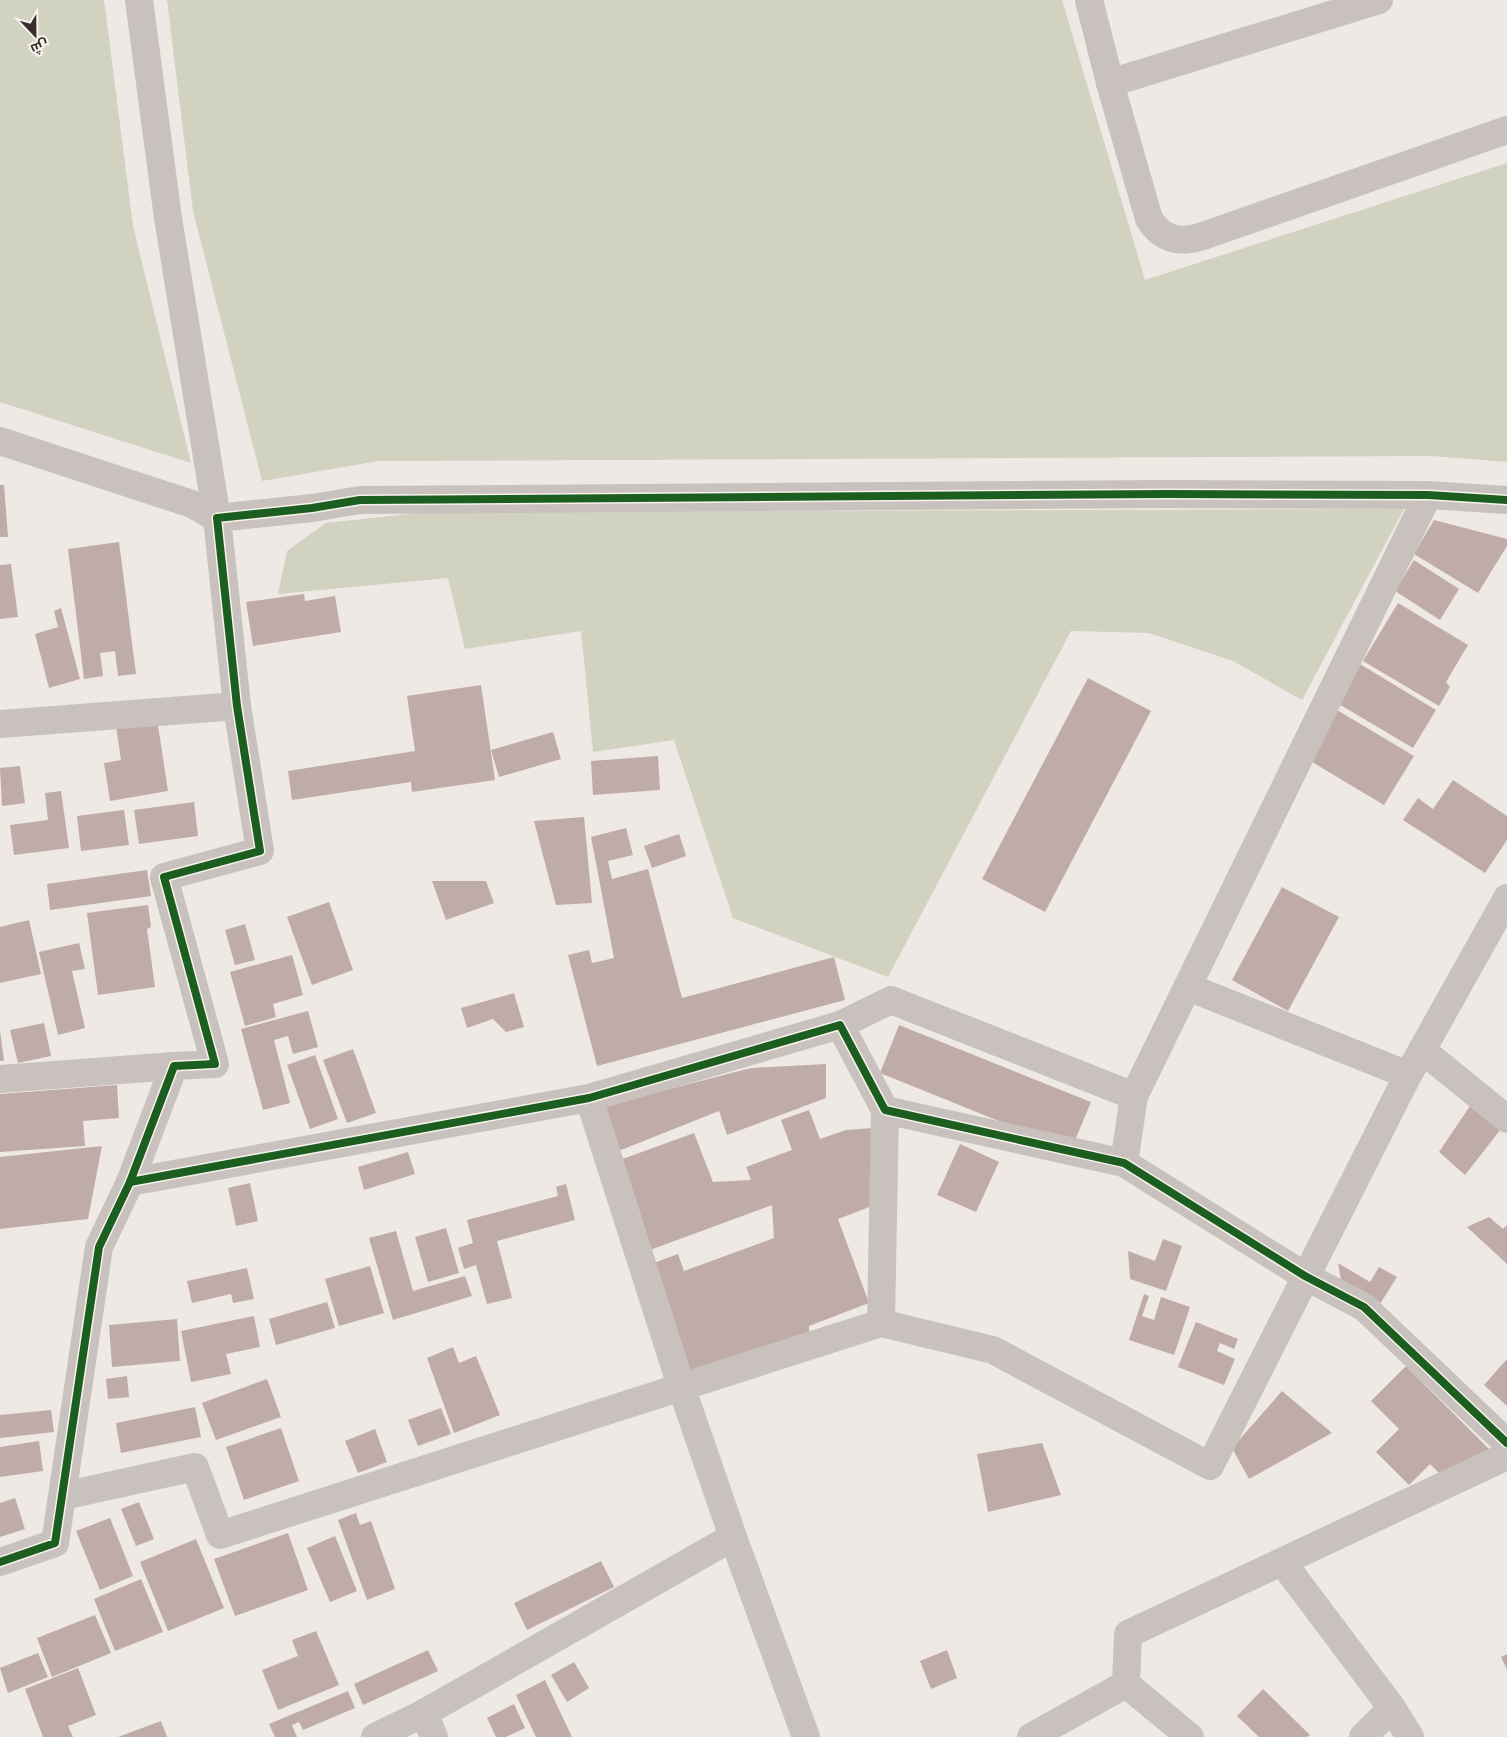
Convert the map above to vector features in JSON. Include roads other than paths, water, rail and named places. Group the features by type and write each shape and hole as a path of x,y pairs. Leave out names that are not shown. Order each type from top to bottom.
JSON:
{"street":[{"path":"0,1079 215,1064 164,877 260,851 237,706 217,518 168,218 138,0"},
{"path":"1089,0 1110,83 1149,219 1155,229 1176,240 1188,241 1507,130"},
{"path":"1110,83 1379,0"},
{"path":"0,441 192,504 217,518 312,508 360,500 1167,494 1428,495 1507,500"},
{"path":"1124,1163 1134,1096 1428,495"},
{"path":"0,724 237,706"},
{"path":"63,1496 195,1467 220,1535 881,1323 993,1350 1210,1466 1408,1075 1507,898"},
{"path":"1188,987 1408,1075"},
{"path":"130,1182 589,1098 840,1025 891,1000 1134,1096"},
{"path":"840,1025 885,1110 881,1323"},
{"path":"1422,1050 1507,1119"},
{"path":"0,1562 55,1543 99,1247 130,1182 174,1066"},
{"path":"589,1098 681,1386 733,1537 806,1737"},
{"path":"885,1110 1124,1163 1305,1276 1364,1307 1507,1443"},
{"path":"1126,1684 1128,1634 1283,1563 1507,1456"},
{"path":"375,1737 429,1725 733,1537"},
{"path":"1283,1563 1392,1708 1410,1737"},
{"path":"1031,1737 1126,1684"},
{"path":"1126,1684 1190,1737"},
{"path":"1363,1737 1392,1708"}]}
